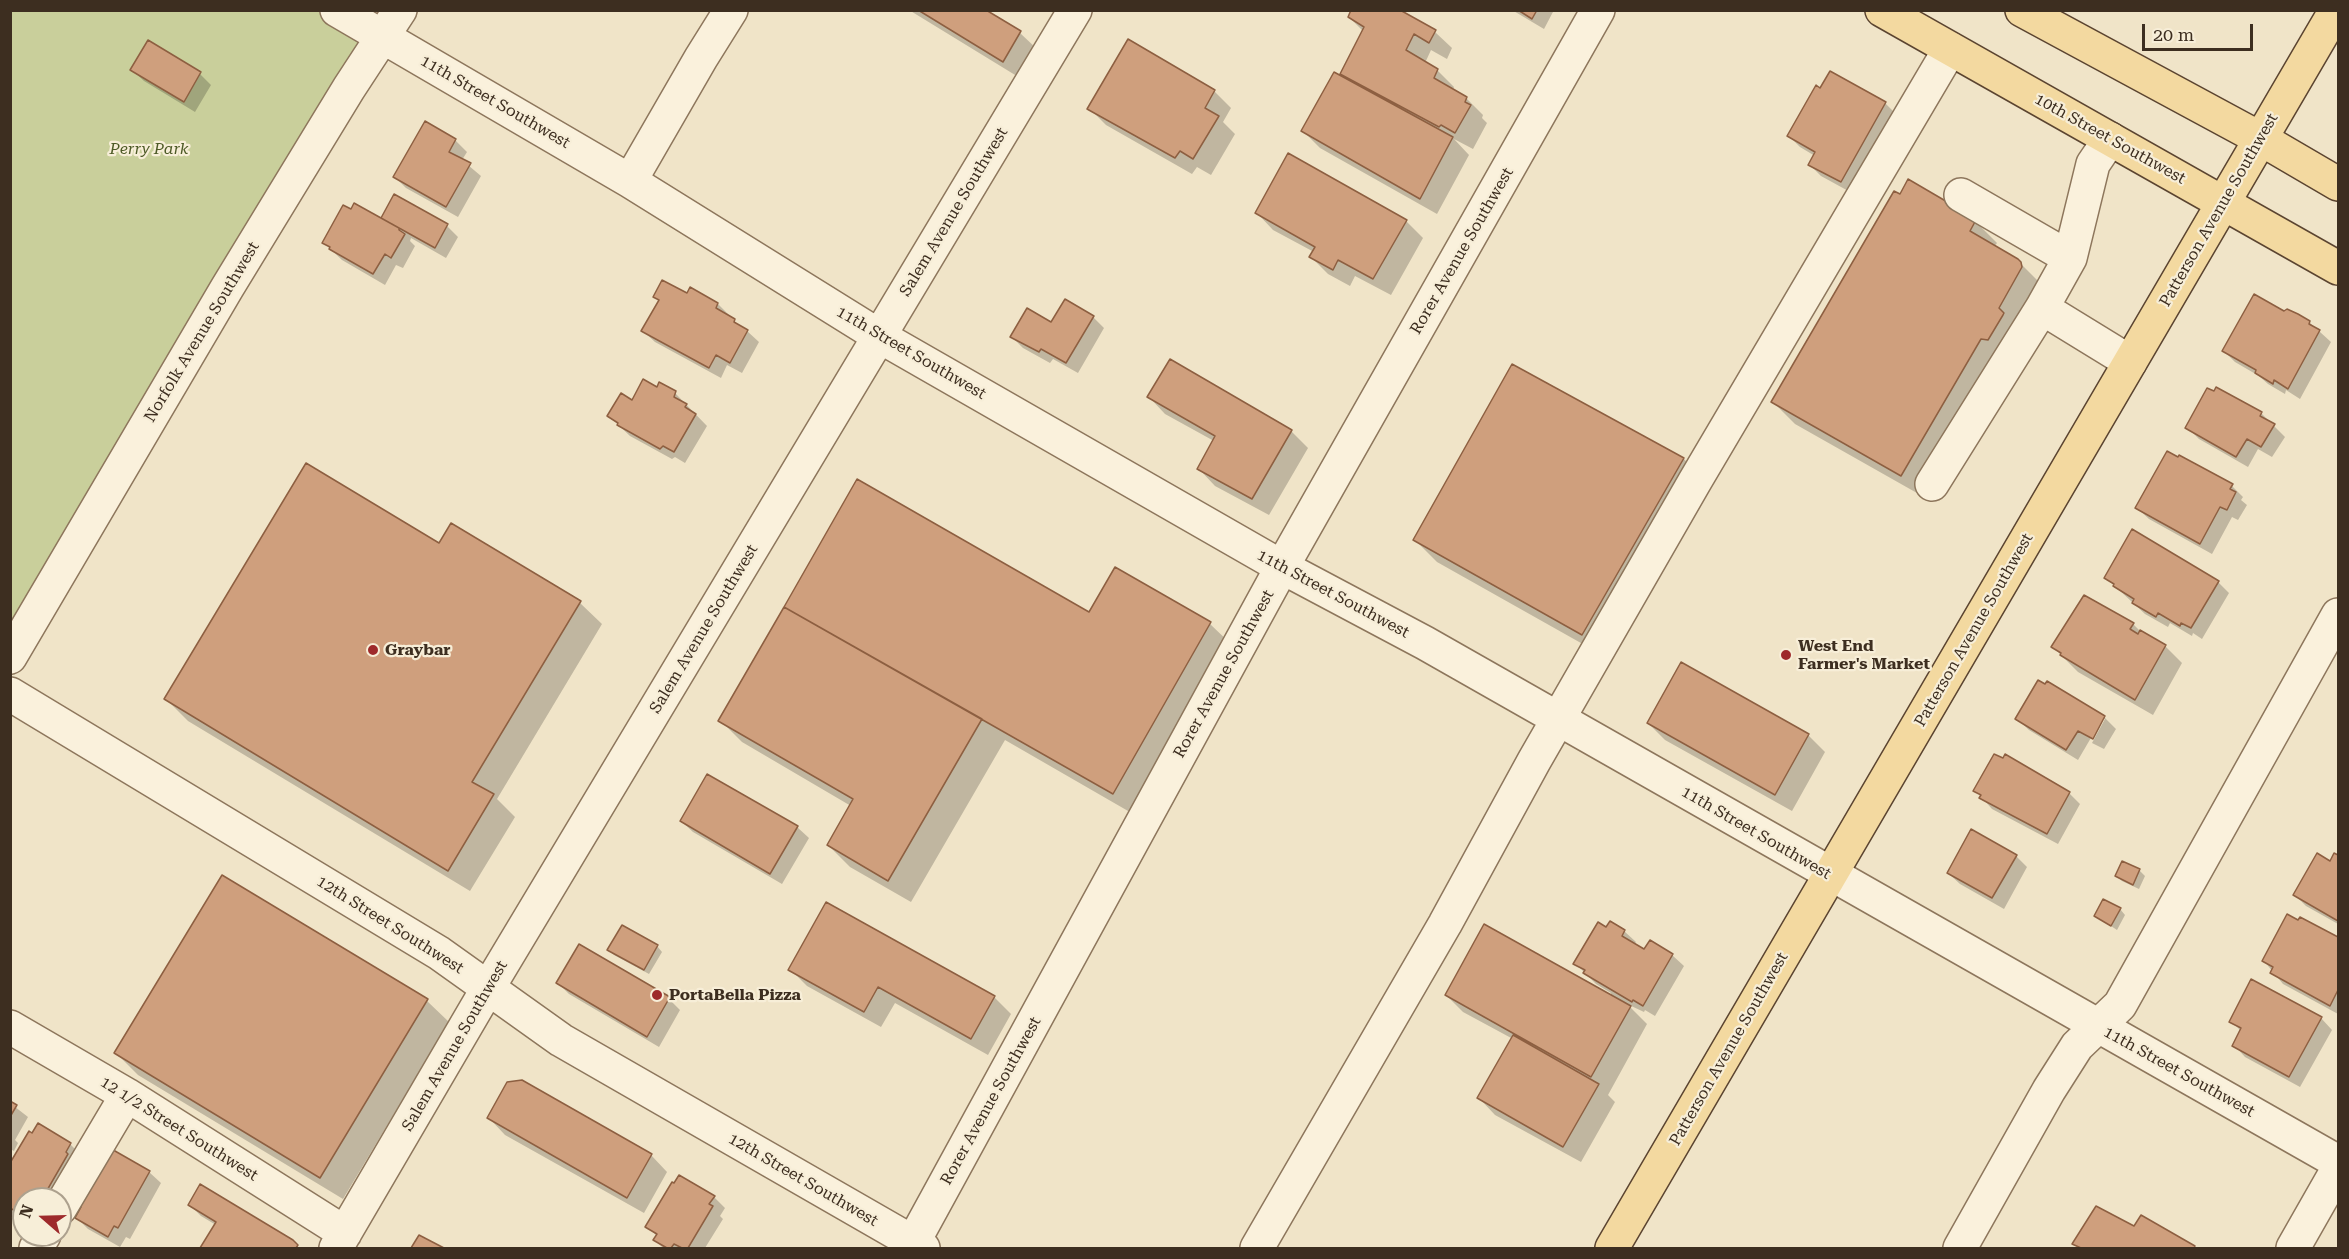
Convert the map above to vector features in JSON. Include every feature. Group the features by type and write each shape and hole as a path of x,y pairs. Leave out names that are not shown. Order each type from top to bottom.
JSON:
{"main road":[{"name":"10th Street Southwest","path":"1882,10 2338,268"},
{"path":"2022,10 2261,139 2338,184"},
{"name":"Patterson Avenue Southwest","path":"1612,1248 2336,10"}],"street":[{"name":"11th Street Southwest","path":"337,10 392,24 630,181 879,336 1282,567 1425,643 2338,1162"},
{"path":"630,181 700,58 731,10"},
{"name":"Salem Avenue Southwest","path":"341,1241 488,988 1075,10"},
{"name":"Rorer Avenue Southwest","path":"915,1247 1282,567 1598,10"},
{"name":"Norfolk Avenue Southwest","path":"10,657 227,288 349,88 392,24"},
{"path":"1257,1248 1445,924 1701,471 1950,49"},
{"path":"1932,484 2043,308 2070,258 2093,164 2110,139"},
{"path":"1961,195 2070,258"},
{"path":"2043,308 2130,362"},
{"path":"1960,1248 2049,1090 2077,1046 2120,1005 2338,615"},
{"name":"12th Street Southwest","path":"10,694 440,952 561,1040 915,1247"},
{"name":"12 1/2 Street Southwest","path":"10,1027 127,1095 341,1241"},
{"path":"72,1188 127,1095"},
{"path":"2293,1248 2338,1170"}],"green space":[{"name":"Perry Park","path":"11,11 337,11 383,37 11,657"}],"building":[{"path":"918,10 986,10 1021,31 1003,62"},
{"path":"1351,10 1400,10 1436,30 1429,43 1414,34 1406,50 1438,69 1434,78 1467,97 1465,102 1471,105 1455,133 1441,125 1439,127 1340,74 1364,27 1348,17"},
{"path":"1518,10 1537,10 1532,19"},
{"path":"1128,39 1215,90 1205,108 1219,116 1193,159 1180,151 1175,158 1087,109"},
{"path":"148,40 201,72 184,102 130,70"},
{"path":"1830,71 1886,102 1841,182 1808,165 1815,152 1787,136 1816,85 1820,88"},
{"path":"1334,72 1453,137 1420,199 1301,131"},
{"path":"425,121 456,139 449,152 471,163 446,207 393,177"},
{"path":"1288,153 1407,220 1373,279 1338,260 1333,270 1309,257 1315,247 1255,213"},
{"path":"1908,179 1973,217 1976,220 1970,231 2018,259 2022,267 1999,308 2004,313 2003,315 1988,340 1981,339 1901,476 1771,402 1894,191 1900,194"},
{"path":"394,194 448,224 435,248 381,218"},
{"path":"354,203 399,228 405,234 391,258 385,254 373,274 322,243 343,205 351,209"},
{"path":"662,280 687,293 690,287 718,303 716,308 748,330 730,363 716,355 709,368 641,331 659,300 653,297"},
{"path":"2254,294 2284,311 2287,309 2298,314 2320,330 2288,389 2274,380 2273,384 2255,373 2256,370 2222,351"},
{"path":"1065,299 1094,316 1066,363 1041,349 1039,352 1010,337 1027,308 1051,322"},
{"path":"1170,359 1292,430 1252,499 1197,469 1215,436 1147,397"},
{"path":"1512,364 1684,458 1582,635 1413,540"},
{"path":"643,379 657,387 659,382 676,391 674,397 687,404 685,407 696,414 674,452 663,446 660,449 617,425 618,423 607,416 621,393 632,400"},
{"path":"2216,387 2262,412 2260,416 2275,424 2261,447 2247,439 2236,457 2185,428 2207,388 2214,391"},
{"path":"2167,451 2233,484 2230,489 2236,492 2227,510 2220,507 2200,544 2135,508"},
{"name":"Graybar","path":"306,463 439,543 451,523 581,601 472,782 494,794 448,871 164,699"},
{"path":"857,479 1089,612 1115,567 1211,622 1113,794 784,607"},
{"path":"2132,529 2219,581 2191,628 2181,623 2180,626 2158,613 2156,617 2132,603 2134,599 2104,578"},
{"path":"2084,595 2134,623 2130,629 2138,634 2140,630 2166,645 2135,700 2060,655 2061,653 2051,647"},
{"path":"784,607 982,719 888,881 827,845 853,799 718,721"},
{"path":"1681,662 1809,734 1775,795 1647,723"},
{"path":"2038,680 2045,684 2047,681 2105,716 2093,739 2078,731 2066,750 2015,719"},
{"path":"1994,754 2003,758 2005,754 2070,792 2047,834 1979,798 1981,795 1973,791"},
{"path":"707,774 798,826 770,874 680,821"},
{"path":"1971,829 2017,855 1992,898 1947,873"},
{"path":"2317,853 2330,861 2334,853 2338,855 2338,921 2293,895"},
{"path":"2122,861 2140,869 2133,885 2115,876"},
{"path":"222,875 428,999 320,1178 114,1053"},
{"path":"2103,899 2121,908 2111,926 2094,916"},
{"path":"826,902 995,996 971,1039 878,987 864,1012 788,970"},
{"path":"2287,914 2298,920 2300,917 2338,937 2338,990 2330,1006 2270,973 2273,967 2262,961"},
{"path":"1610,921 1625,930 1622,936 1644,949 1650,940 1673,954 1643,1006 1583,973 1585,970 1573,964 1598,922 1606,927"},
{"path":"1484,924 1631,1006 1591,1077 1445,995"},
{"path":"622,925 658,945 644,970 607,950"},
{"path":"579,944 670,997 647,1037 556,983"},
{"path":"2251,979 2322,1017 2289,1077 2232,1046 2241,1028 2229,1022"},
{"path":"1513,1035 1599,1084 1563,1147 1477,1098"},
{"path":"522,1080 652,1154 627,1198 487,1118 507,1082"},
{"path":"10,1101 17,1105 10,1117"},
{"path":"38,1123 71,1143 66,1152 68,1154 49,1187 12,1187 12,1209 10,1208 10,1163 29,1131 32,1133"},
{"path":"108,1147 150,1171 118,1228 114,1226 108,1237 75,1218 81,1207 75,1204"},
{"path":"679,1175 715,1196 709,1204 713,1206 688,1248 674,1244 671,1248 667,1248 653,1240 657,1234 645,1227 672,1182 674,1183"},
{"path":"200,1184 298,1245 296,1248 200,1248 216,1222 188,1205"},
{"path":"2096,1206 2134,1226 2141,1215 2195,1246 2194,1248 2081,1248 2072,1244"},
{"path":"419,1235 444,1248 411,1248"}],"place":[{"name":"Graybar","path":"373,650"},
{"name":"West End Farmer's Market","path":"1786,655"},
{"name":"PortaBella Pizza","path":"657,995"}]}
